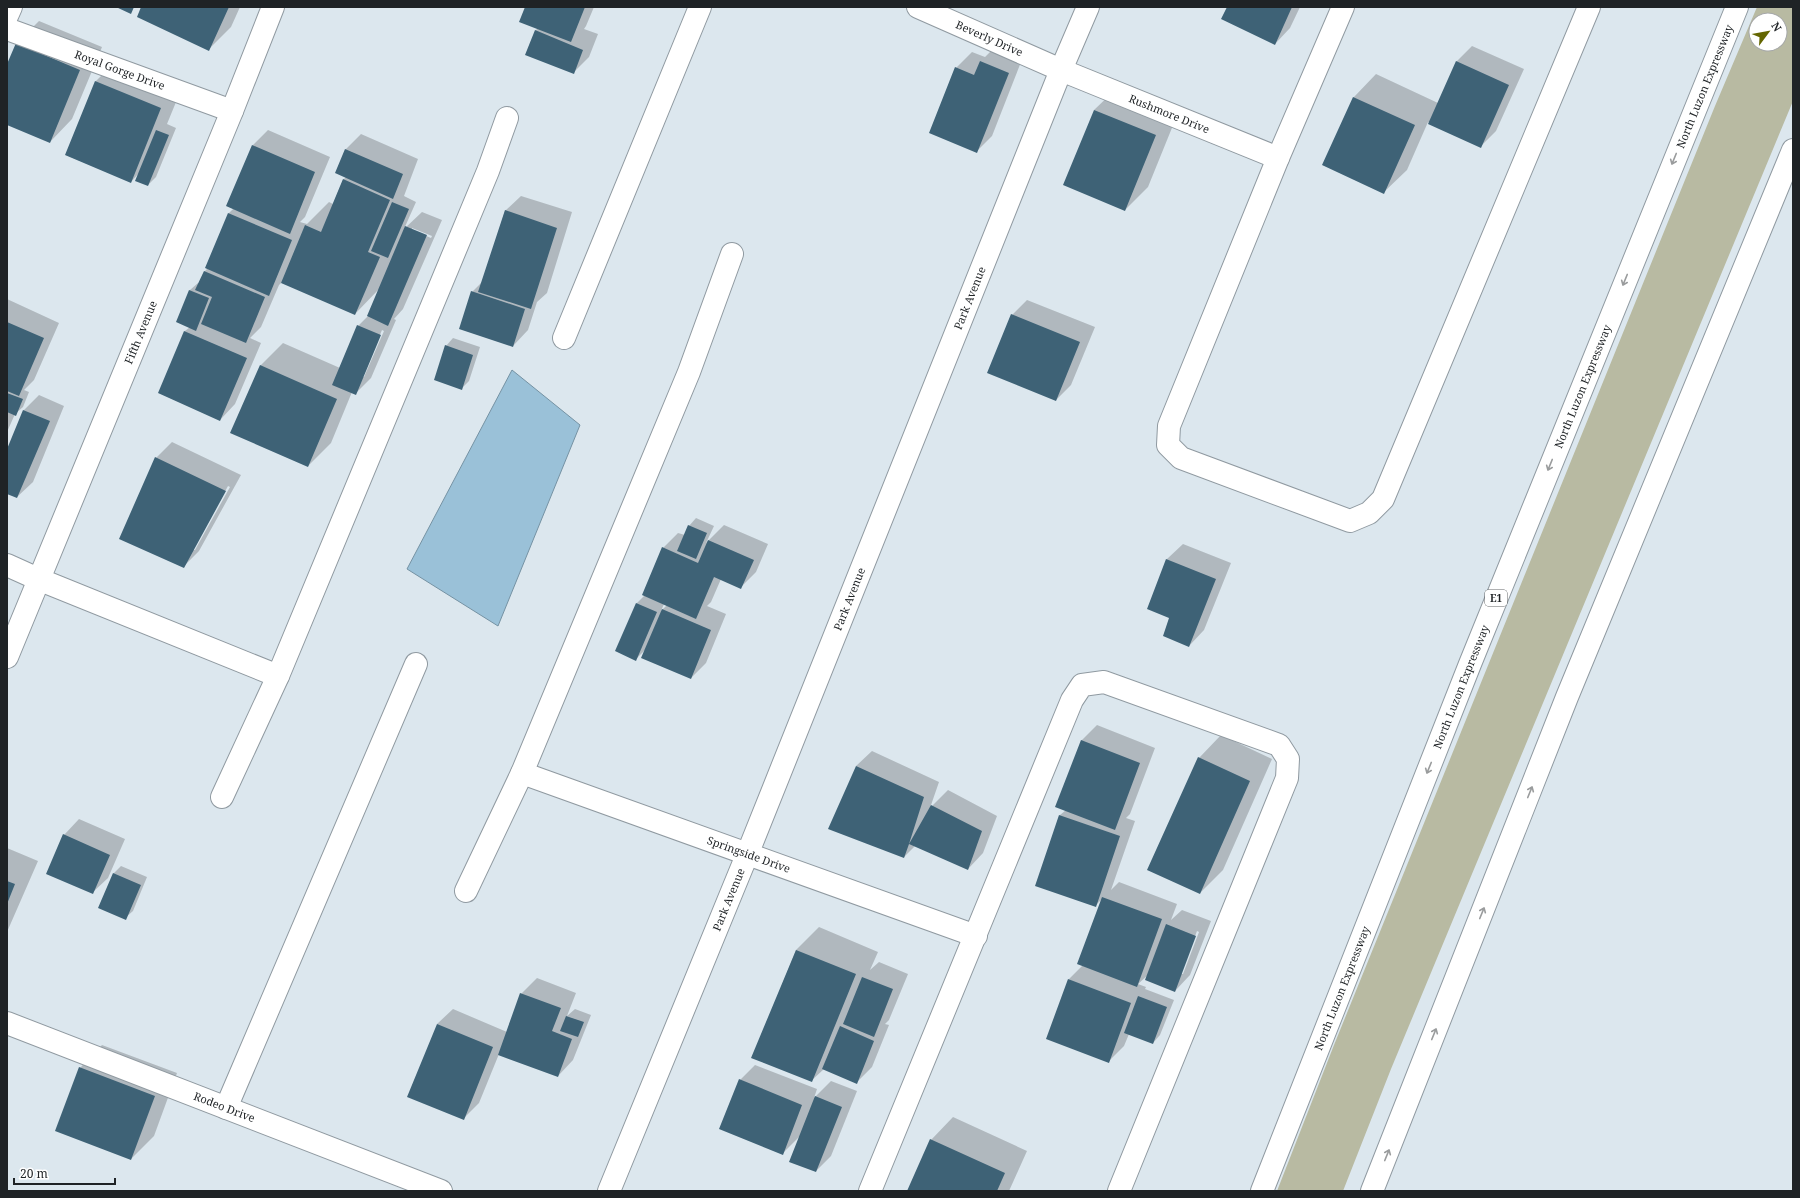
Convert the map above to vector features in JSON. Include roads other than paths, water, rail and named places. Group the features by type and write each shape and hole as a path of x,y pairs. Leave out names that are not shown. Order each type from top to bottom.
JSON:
{"main road":[{"path":"7,16 11,7"},
{"name":"Fifth Avenue","path":"7,657 232,111 273,7"},
{"path":"564,338 700,7"},
{"name":"Beverly Drive","path":"918,7 1061,70"},
{"name":"Park Avenue","path":"608,1191 747,855 1061,70 1088,7"},
{"path":"1343,7 1278,158 1169,426 1168,445 1181,458 1350,521 1369,514 1383,500 1589,7"},
{"name":"North Luzon Expressway","path":"1262,1191 1467,672 1737,7"},
{"name":"Royal Gorge Drive","path":"7,29 232,111"},
{"name":"Rushmore Drive","path":"1061,70 1278,158"},
{"path":"222,797 278,676 488,171 507,118"},
{"path":"1372,1191 1567,697 1793,150"},
{"path":"466,891 522,773 688,372 732,254"},
{"path":"7,565 38,579 278,676"},
{"path":"226,1108 416,664"},
{"path":"870,1191 1072,700 1082,685 1104,682 1279,745 1288,759 1287,778 1119,1191"},
{"name":"Springside Drive","path":"522,773 976,936"},
{"name":"Rodeo Drive","path":"7,1023 441,1191"}],"water":[{"path":"512,370 580,425 498,626 407,569"}]}
